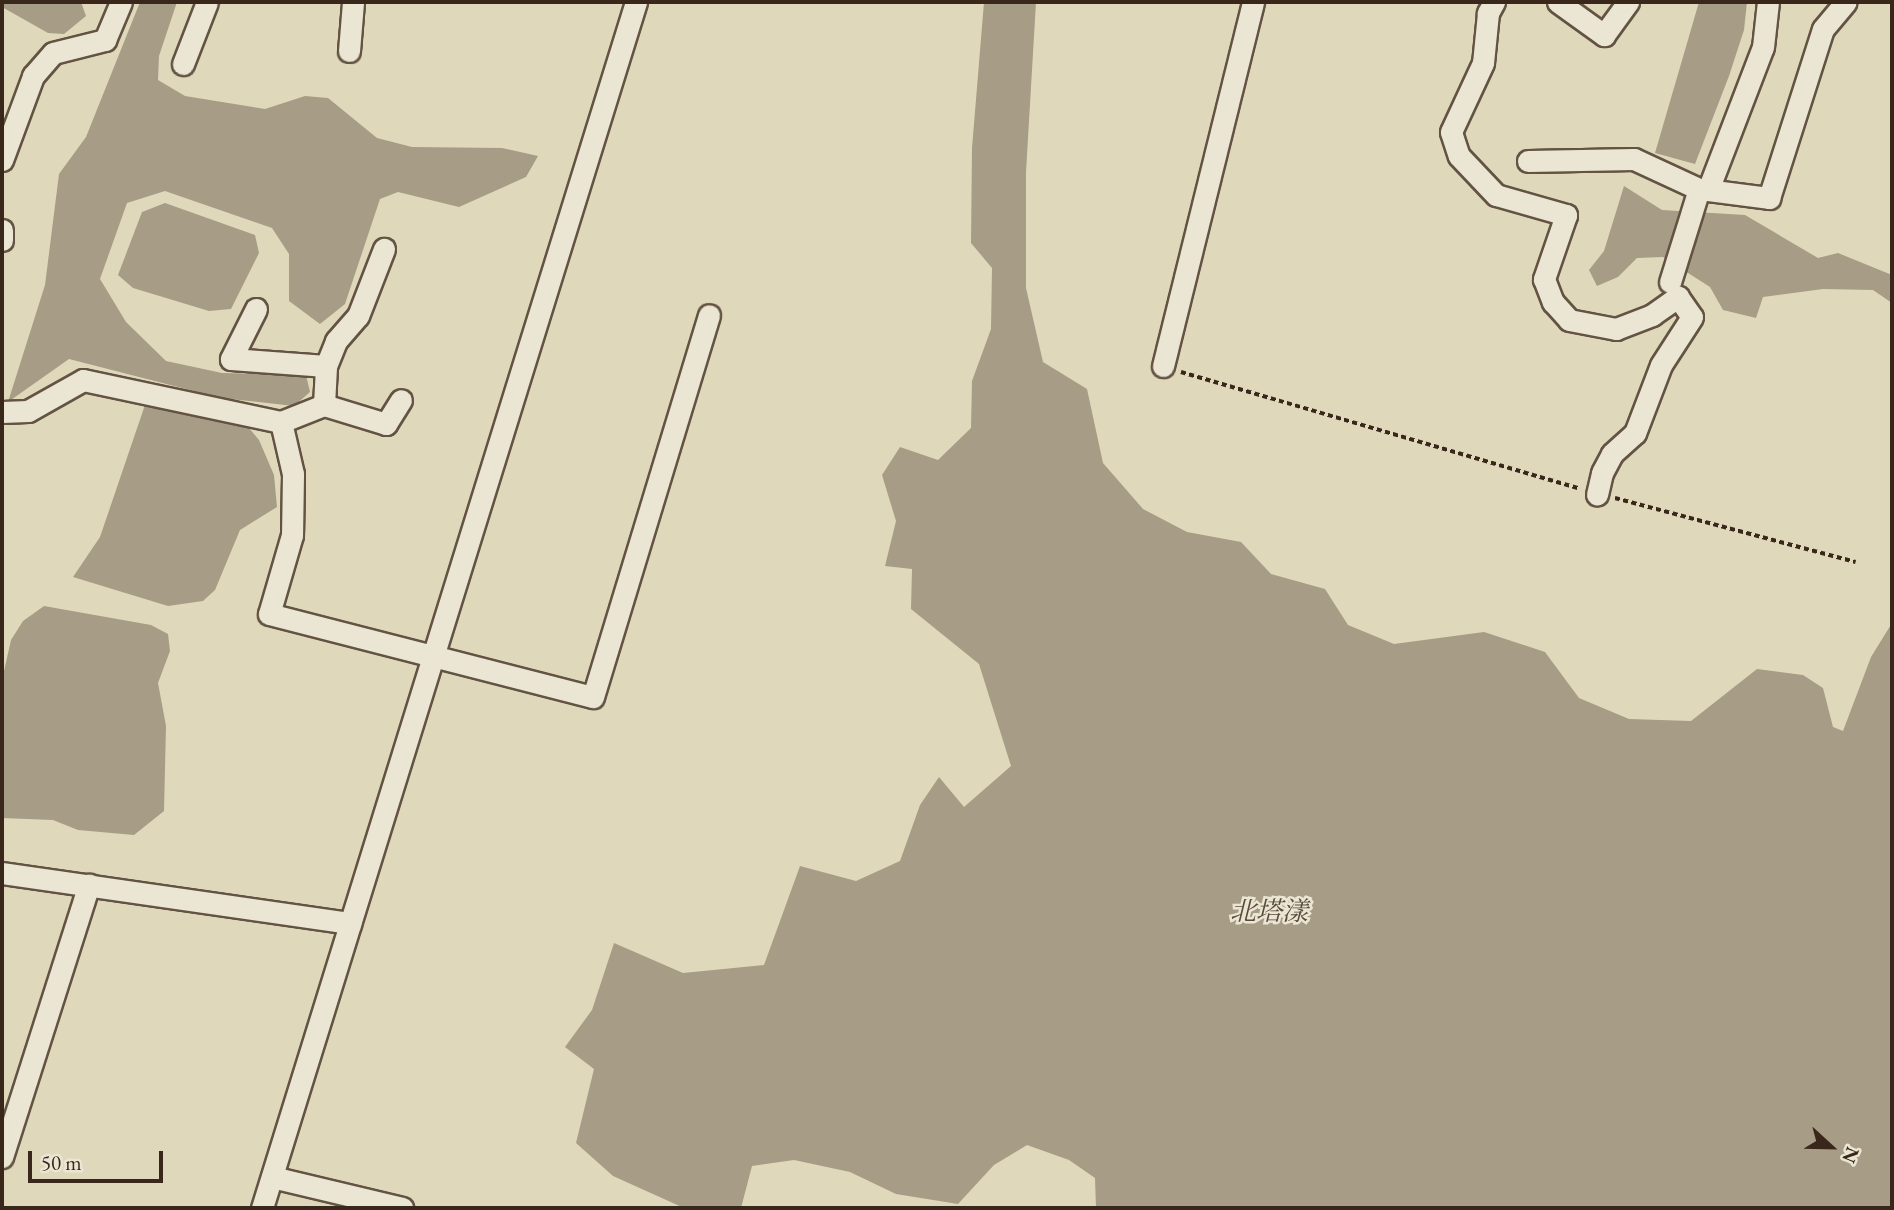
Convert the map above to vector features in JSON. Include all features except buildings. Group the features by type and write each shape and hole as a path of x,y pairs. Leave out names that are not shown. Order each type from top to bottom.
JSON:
{"street":[{"path":"2,160 33,76 53,53 105,40 121,2"},
{"path":"183,64 207,2"},
{"path":"349,51 353,2"},
{"path":"262,1208 636,2"},
{"path":"1163,366 1253,2"},
{"path":"1493,2 1488,13 1482,63 1451,132 1459,156 1496,195 1566,215 1544,279 1553,302 1569,320 1616,329 1652,315 1678,297 1692,317 1661,365 1635,433 1612,454 1602,473 1597,494"},
{"path":"1558,2 1604,35 1628,2"},
{"path":"1670,282 1701,194 1763,47 1768,2"},
{"path":"1528,161 1634,159 1701,194 1769,198 1823,29 1846,2"},
{"path":"2,230 2,240"},
{"path":"324,405 326,366 336,341 358,316 384,249"},
{"path":"257,309 231,359 326,366"},
{"path":"281,422 293,474 292,535 269,614 593,697 709,315"},
{"path":"2,412 28,411 83,380 281,422 324,405 386,424 401,400"},
{"path":"2,873 350,923"},
{"path":"2,1157 89,885"},
{"path":"272,1177 402,1208"}],"path":[{"path":"1163,366 1597,494 1856,562"}],"water":[{"path":"2,2 81,2 86,16 64,34 48,33 2,7"},
{"path":"140,2 177,2 159,56 158,80 185,96 265,109 305,96 328,98 377,138 412,147 502,148 538,156 526,177 459,207 398,192 380,199 345,304 320,324 289,301 289,254 272,228 165,191 127,203 100,279 126,322 166,361 222,373 306,375 310,392 294,406 221,398 69,359 8,402 45,285 59,174 86,137"},
{"name":"北塔漾","path":"984,2 1036,2 1026,172 1026,288 1043,362 1087,389 1103,463 1143,509 1187,532 1241,542 1271,574 1325,589 1348,625 1394,644 1484,632 1545,652 1579,698 1629,719 1691,721 1757,669 1803,675 1823,688 1833,727 1843,731 1871,657 1892,623 1892,1208 1096,1208 1095,1178 1069,1160 1027,1145 994,1165 958,1204 896,1194 850,1172 794,1160 752,1166 741,1208 684,1208 613,1176 576,1143 594,1069 565,1047 592,1010 614,943 683,973 764,965 800,866 856,881 900,861 920,805 939,777 964,807 1011,766 979,664 911,609 912,569 885,566 896,521 882,475 900,447 938,460 971,428 972,381 991,329 992,268 971,243 972,148"},
{"path":"1699,2 1747,2 1744,30 1695,164 1655,153"},
{"path":"1624,186 1662,210 1745,215 1818,258 1838,253 1892,275 1892,303 1873,290 1823,289 1763,297 1756,318 1723,310 1710,287 1663,257 1637,258 1618,277 1597,286 1589,270 1604,251"},
{"path":"165,203 255,235 259,253 231,309 209,311 133,288 118,275 142,212"},
{"path":"147,399 178,412 244,422 259,440 274,475 277,507 240,530 215,590 203,601 168,606 73,577 100,537"},
{"path":"44,606 151,625 168,634 170,651 158,683 166,726 164,811 134,835 78,830 53,820 2,818 2,680 11,640 23,621"}]}
